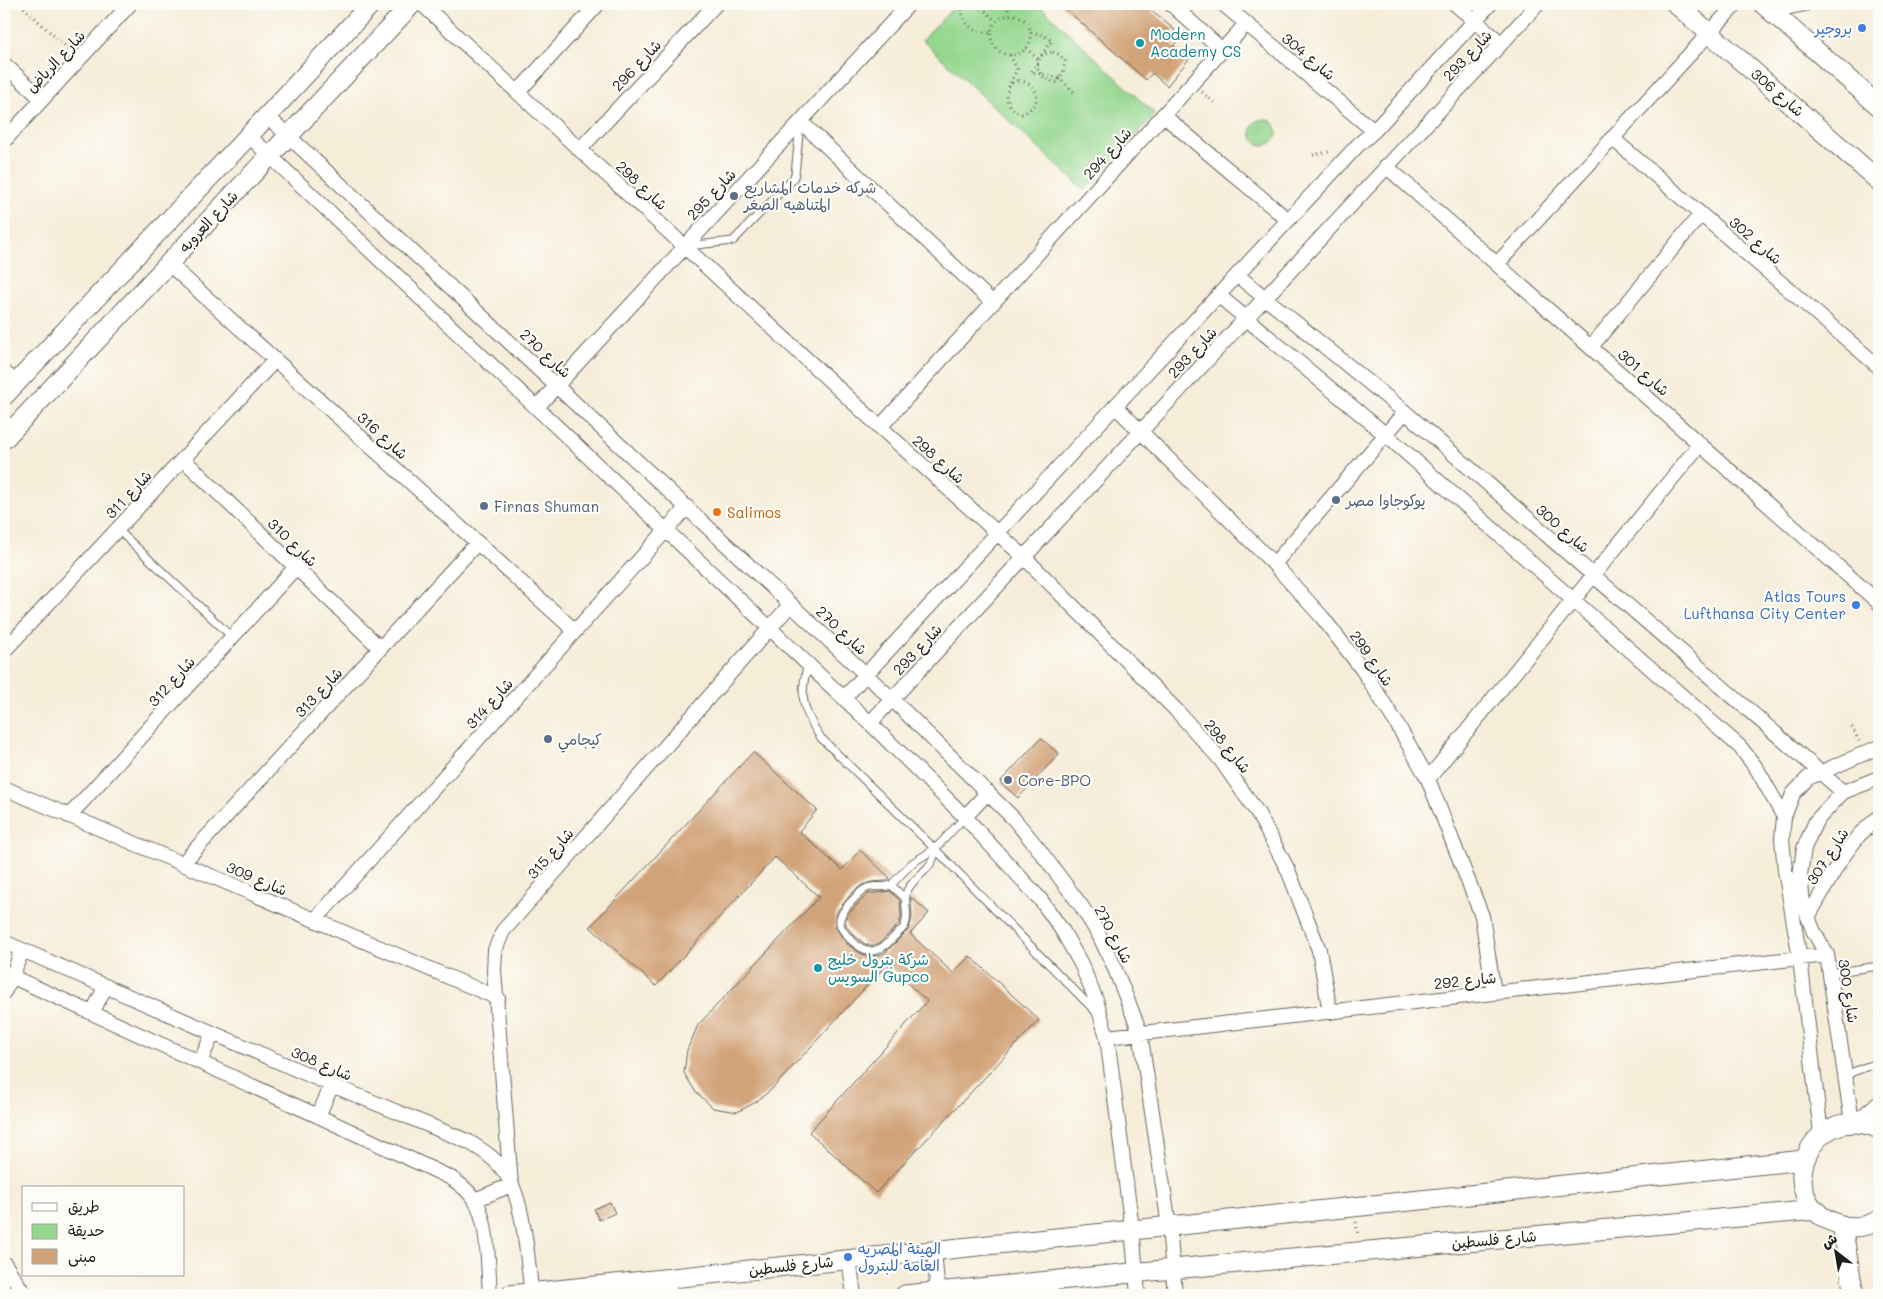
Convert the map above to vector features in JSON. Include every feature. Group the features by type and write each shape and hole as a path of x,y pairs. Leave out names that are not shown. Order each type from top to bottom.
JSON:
{"street":[{"name":"شارع الرياض","path":"4,141 130,4"},
{"name":"شارع العروبه","path":"8,383 268,116 371,4"},
{"name":"شارع العروبه","path":"4,439 412,4"},
{"name":"شارع 298","path":"422,4 684,247 1024,557 1178,711 1220,759 1257,812 1288,870 1322,960 1330,1012"},
{"path":"518,92 598,4"},
{"name":"شارع 296","path":"580,150 716,4"},
{"name":"شارع 295","path":"537,407 908,4"},
{"path":"1171,4 1222,50"},
{"name":"شارع 304","path":"1223,4 1374,132"},
{"path":"1455,4 1501,42"},
{"name":"شارع 293","path":"844,698 1358,145 1374,132 1490,4"},
{"name":"شارع 293","path":"870,723 1538,4"},
{"name":"شارع 306","path":"1676,4 1879,181"},
{"path":"1497,264 1736,4"},
{"path":"1776,10 1805,4"},
{"path":"1776,10 1879,106"},
{"name":"شارع 294","path":"880,427 1246,24"},
{"path":"4,64 42,99"},
{"path":"1163,115 1288,220"},
{"name":"شارع 270","path":"268,116 866,674 988,792 1037,846 1082,907 1099,935 1113,964 1140,1032 1169,1226 1175,1295"},
{"path":"801,122 992,303"},
{"path":"248,136 808,663 965,817 1040,899 1062,930 1081,964 1096,1000 1107,1037 1132,1230 1138,1295"},
{"name":"شارع 302","path":"1612,138 1879,367"},
{"name":"شارع 301","path":"1386,166 1879,603"},
{"path":"1590,347 1701,214"},
{"name":"شارع 316","path":"168,263 575,631"},
{"name":"شارع 300","path":"1237,276 1405,412 1844,792 1816,821 1804,848 1800,874 1803,903 1812,930 1827,955 1845,1075 1855,1123"},
{"path":"1218,295 1386,435 1740,746 1771,792 1784,817"},
{"name":"شارع 311","path":"4,651 275,360"},
{"name":"شارع 299","path":"1115,406 1274,564 1322,617 1362,669 1397,724 1428,780 1482,916 1494,993"},
{"path":"1274,564 1405,412"},
{"path":"1428,780 1700,444"},
{"name":"شارع 310","path":"183,459 380,648"},
{"name":"شارع 314","path":"315,920 687,507"},
{"name":"شارع 313","path":"182,864 477,543"},
{"name":"شارع 312","path":"69,816 296,568"},
{"name":"شارع 315","path":"512,1185 498,998 494,971 495,950 503,931 791,604"},
{"path":"1821,1134 1800,959 1785,870 1782,840 1784,817 1793,794 1808,778 1879,747"},
{"path":"1844,792 1879,778"},
{"name":"شارع 309","path":"4,788 498,998"},
{"path":"965,817 988,792"},
{"name":"شارع 307","path":"1808,917 1841,859 1859,835 1879,817"},
{"name":"شارع 308","path":"4,942 332,1085 469,1142 488,1154 504,1171 515,1192 532,1294"},
{"path":"4,992 8,975 22,950"},
{"name":"شارع 292","path":"1107,1037 1827,955"},
{"path":"8,975 451,1178 475,1200 482,1215 490,1295"},
{"path":"92,1013 106,986"},
{"path":"200,1062 213,1033"},
{"path":"318,1116 332,1085"},
{"path":"1855,1123 1879,1106"},
{"path":"1879,1129 1855,1123 1836,1126 1821,1134 1808,1150 1802,1170 1805,1192 1816,1210 1832,1222 1842,1226 1862,1226 1879,1220"},
{"path":"1169,1226 1804,1160"},
{"path":"475,1200 512,1185"},
{"name":"شارع فلسطين","path":"1136,1272 1816,1210"},
{"name":"شارع فلسطين","path":"509,1295 669,1286 848,1259 1169,1226"},
{"path":"1842,1226 1854,1295"},
{"path":"934,1250 938,1294"},
{"path":"848,1259 854,1295"},
{"path":"4,1263 25,1295"},
{"path":"904,1295 938,1294 1136,1272"}],"lane":[{"path":"684,247 733,241 793,179 801,122"},
{"path":"118,529 232,637"},
{"path":"808,663 803,683 803,703 809,722 821,738 935,849 1101,1018"},
{"path":"935,849 932,862 909,886 905,898 907,916 904,926 880,949 870,951 860,949 842,931 839,922 841,913 864,890 877,886 891,885 912,863 935,849 965,817"},
{"path":"891,885 905,898"},
{"path":"1830,973 1879,966"},
{"path":"1845,1075 1879,1062"}],"path":[{"path":"20,4 79,59"},
{"path":"962,4 964,21 976,31 991,33"},
{"path":"978,4 996,21"},
{"path":"1006,4 1008,14"},
{"path":"1008,14 1015,14 1026,20 1031,32 1029,44 1022,52 1010,55 998,50 994,45 991,33 996,21 1008,14"},
{"path":"1010,55 1016,70 1006,93 1007,102 1010,107 1022,114 1029,111 1035,105 1037,96 1030,82 1031,72 1052,40 1031,32"},
{"path":"1026,48 1040,58"},
{"path":"1053,52 1060,55 1065,61 1063,73 1059,78 1058,83 1044,79 1039,72 1037,67 1040,58 1047,53 1053,52"},
{"path":"1031,72 1059,78 1076,94"},
{"path":"1031,72 1052,81"},
{"path":"1010,84 1019,80 1030,82"},
{"path":"1354,1207 1360,1252"}],"green space":[{"path":"957,4 1038,4 1155,114 1084,190 922,40"},
{"path":"1264,119 1273,123 1277,132 1273,141 1264,145 1255,141 1251,132 1255,123"}],"building":[{"name":"Modern Academy CS","path":"1060,4 1143,4 1175,30 1172,34 1178,40 1173,46 1189,59 1167,86 1152,73 1146,80"},
{"path":"1041,738 1059,754 1018,798 1000,782"},
{"name":"شركة بترول خليج السويس Gupco","path":"753,752 817,810 799,831 842,870 860,850 890,878 886,881 862,885 852,893 838,910 835,916 835,927 847,944 867,956 886,952 909,929 912,918 911,897 929,913 910,934 953,973 970,956 1039,1020 876,1193 809,1132 927,1001 887,964 772,1089 756,1102 737,1112 713,1108 695,1091 684,1073 687,1050 698,1025 819,897 775,857 656,986 590,927"},
{"path":"890,891 900,901 901,917 899,924 880,943 872,946 865,944 847,927 845,921 847,915 868,894"},
{"path":"610,1202 615,1213 599,1220 594,1209"}],"place":[{"name":"بروجير","path":"1862,28"},
{"name":"Modern Academy CS","path":"1140,43"},
{"name":"شركه خدمات المشاريع المتناهيه الصغر","path":"734,196"},
{"name":"يوكوجاوا مصر","path":"1336,500"},
{"name":"Firnas Shuman","path":"484,506"},
{"name":"Salimos","path":"717,512"},
{"name":"Atlas Tours Lufthansa City Center","path":"1856,605"},
{"name":"كيجامي","path":"548,739"},
{"name":"Core-BPO","path":"1008,780"},
{"name":"شركة بترول خليج السويس Gupco","path":"818,968"},
{"name":"الهيئة المصريه العامة للبترول","path":"848,1257"}]}
